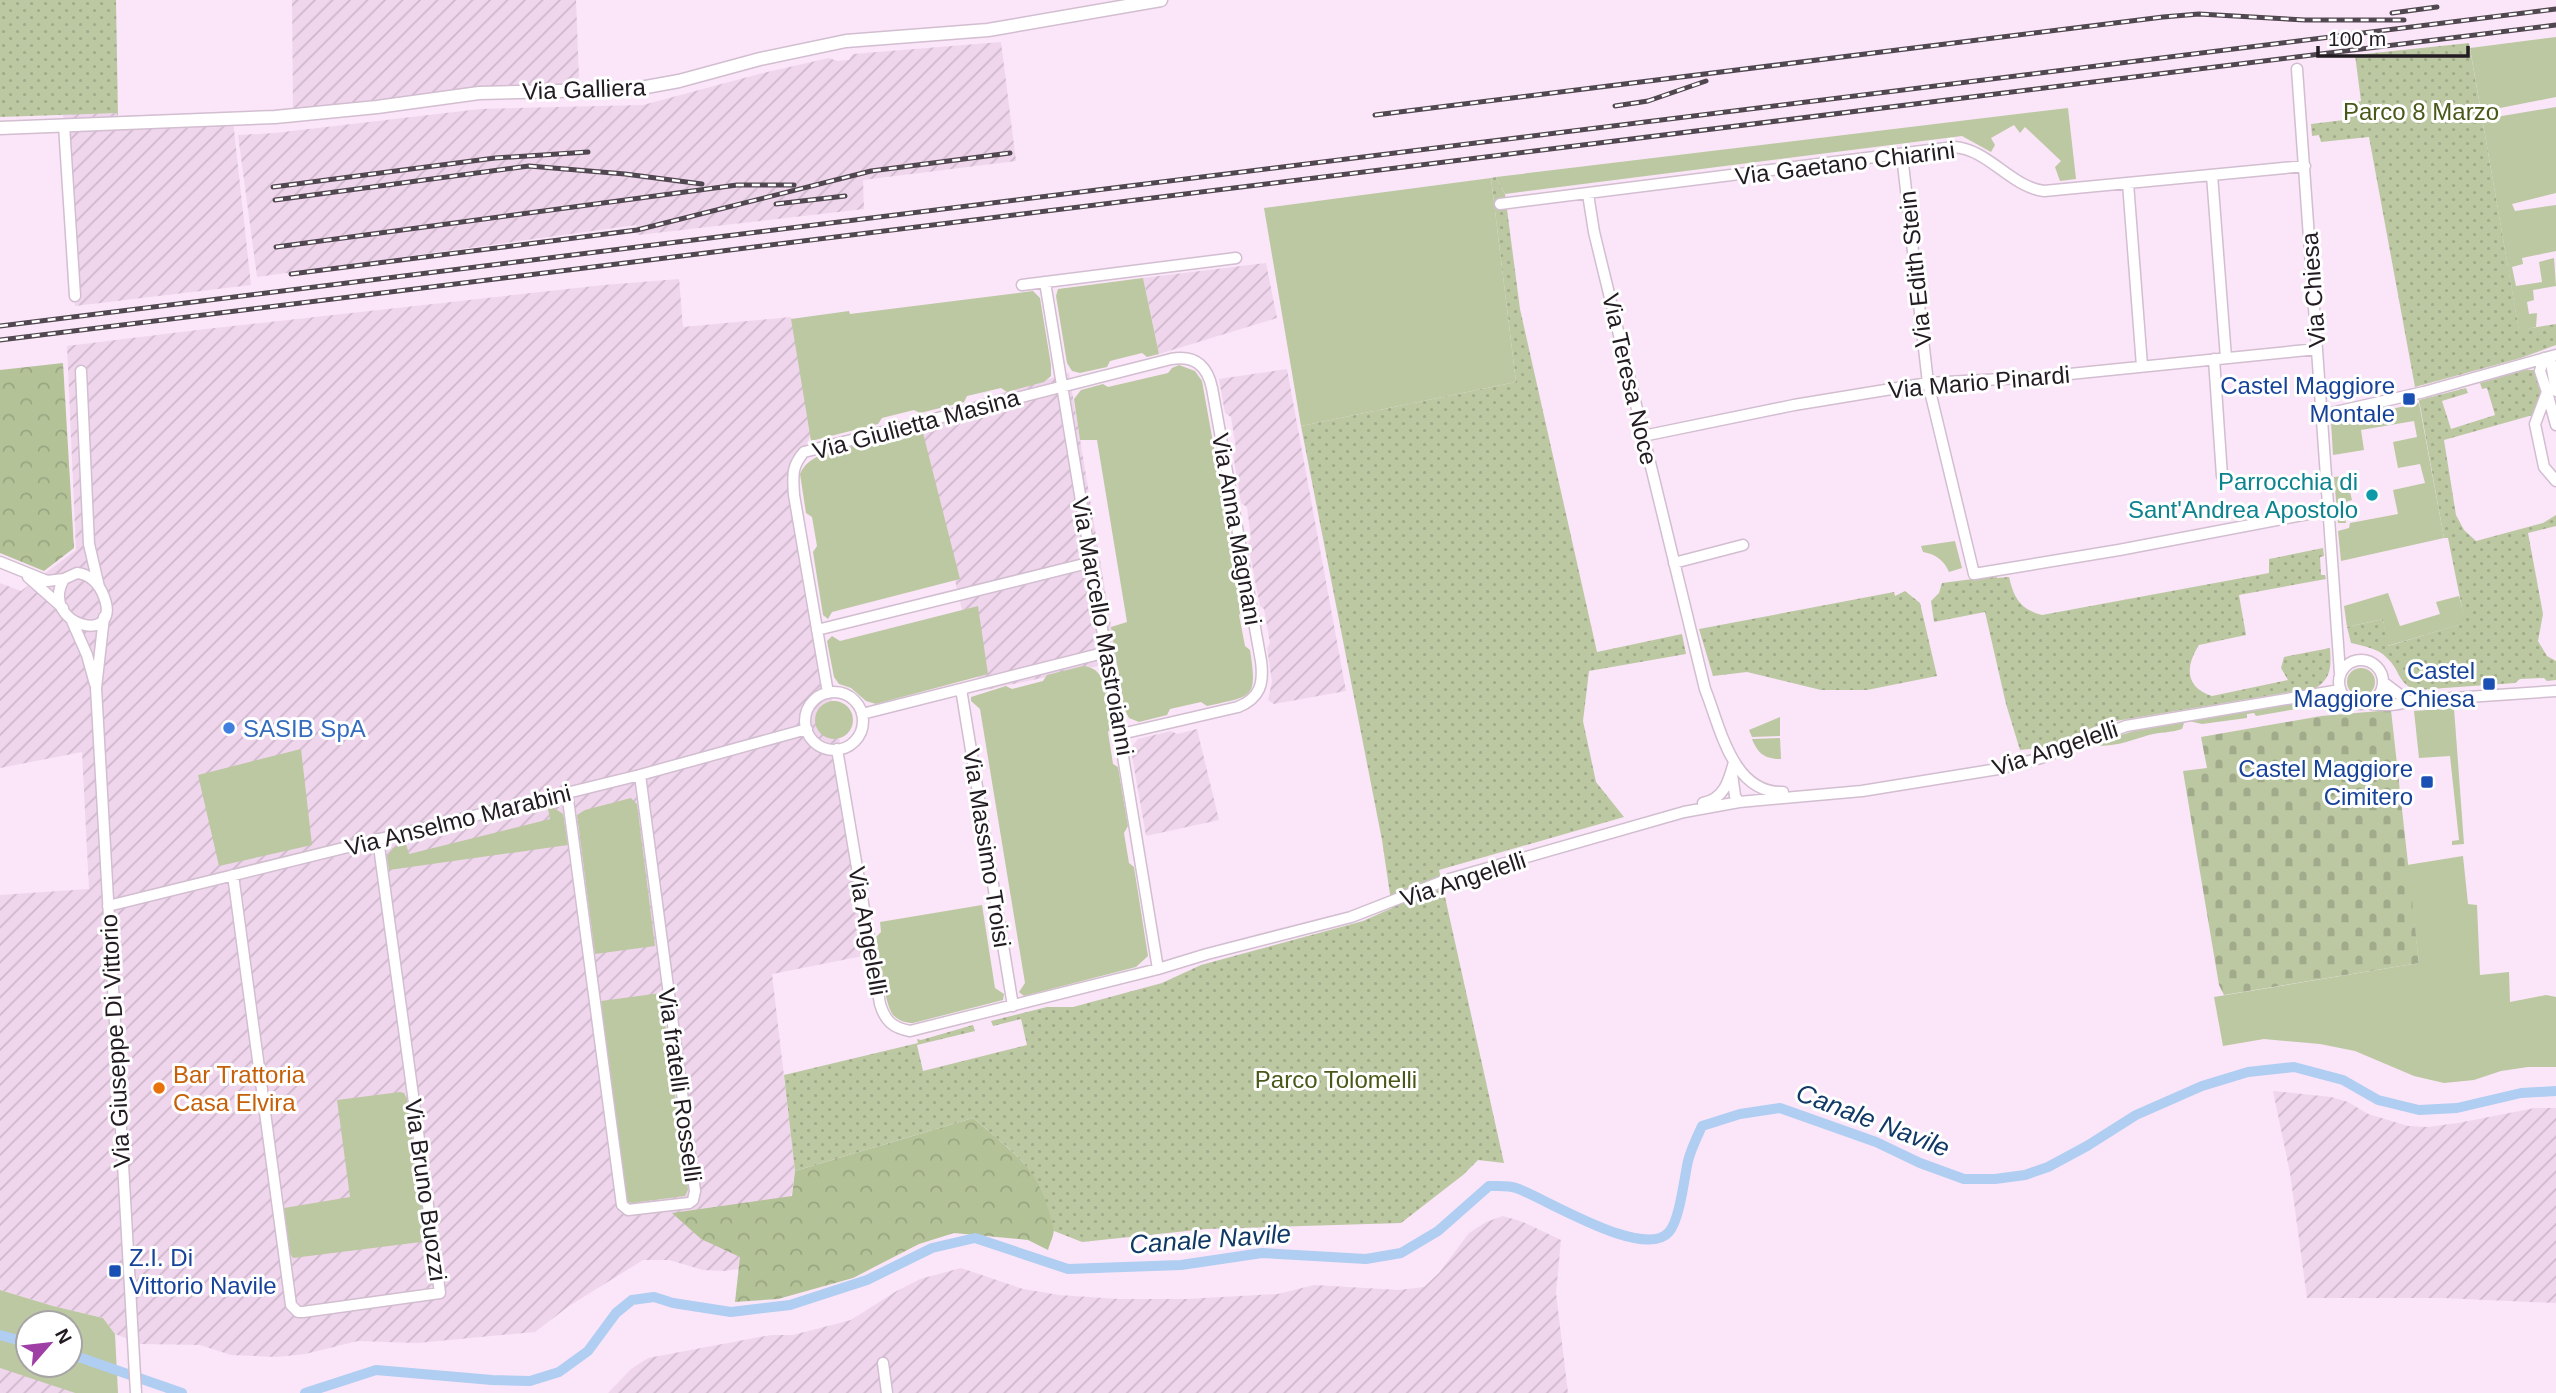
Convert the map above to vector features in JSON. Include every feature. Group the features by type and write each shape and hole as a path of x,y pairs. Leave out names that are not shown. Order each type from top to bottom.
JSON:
{"main road":[{"name":"Via Galliera","path":"0,128 287,116 479,93 635,89 846,41 988,30 1161,0"}],"street":[{"name":"Via Chiesa","path":"2297,69 2340,681"},
{"path":"64,125 75,296"},
{"name":"Via Gaetano Chiarini","path":"1500,204 1963,148 2028,186 2044,191 2305,166"},
{"name":"Via Edith Stein","path":"1902,155 1928,383"},
{"path":"2212,175 2226,358"},
{"path":"2128,183 2142,366"},
{"name":"Via Teresa Noce","path":"1588,194 1592,222 1705,689 1735,768 1735,796 1739,802"},
{"path":"1022,285 1236,258"},
{"name":"Via Marcello Mastroianni","path":"1045,282 1158,969"},
{"name":"Via Mario Pinardi","path":"1643,436 1794,405 1928,383 2040,377 2317,349"},
{"path":"2322,415 2424,392 2556,355"},
{"name":"Via Anna Magnani","path":"1063,386 1181,357 1191,358 1204,369 1212,387 1261,661 1262,686 1250,702 1121,734"},
{"path":"2544,358 2540,371 2551,391 2556,425"},
{"path":"2214,359 2222,476"},
{"name":"Via Giuseppe Di Vittorio","path":"81,371 89,544 99,587 105,600 96,688 136,1393"},
{"path":"1928,383 1974,574 2119,550 2329,510"},
{"name":"Via Giulietta Masina","path":"828,692 794,495 795,462 804,452 1063,386"},
{"path":"2551,391 2535,424 2544,467 2556,481"},
{"path":"63,608 59,592 67,576 82,562 89,544"},
{"path":"1674,562 1743,545"},
{"name":"Via Giuseppe Di Vittorio","path":"0,562 47,580 84,574 99,587"},
{"path":"817,630 1091,562"},
{"name":"Via Giuseppe Di Vittorio","path":"23,573 63,608 72,621 88,655 96,688"},
{"path":"72,621 87,627 96,625 104,617"},
{"path":"2338,638 2344,650 2356,660"},
{"path":"862,715 1107,652"},
{"path":"2366,704 2379,695 2382,675 2375,664 2362,659 2349,662 2340,681 2350,701 2366,704 2403,704 2408,701 2556,691"},
{"name":"Via Angelelli","path":"838,749 878,996 885,1017 899,1029 910,1031 1351,917 1446,880 1709,806 1853,792 2019,765 2126,726 2316,692 2340,681"},
{"path":"2383,682 2408,701"},
{"name":"Via Massimo Troisi","path":"961,689 1013,1006"},
{"path":"828,692 848,695 862,715 860,734 854,742 838,749 821,746 812,739 807,729 807,711 812,703 828,692"},
{"name":"Via Anselmo Marabini","path":"108,906 639,775 807,729"},
{"path":"1662,818 1679,808 1712,801 1725,790 1735,768 1759,788 1773,792 1811,789 1853,792"},
{"name":"Via fratelli Rosselli","path":"567,792 622,1205 628,1210 689,1203 693,1200 695,1191 639,775"},
{"name":"Via Bruno Buozzi","path":"233,875 291,1305 298,1312 303,1312 440,1293 379,839"},
{"path":"883,1363 887,1393"}],"shaded area":[{"path":"292,0 576,0 579,77 567,87 497,86 395,101 293,111"},
{"path":"1001,42 1016,161 863,180 864,209 638,235 636,225 257,277 238,135 480,109 643,105 829,58 837,61 849,60 853,54"},
{"path":"232,112 251,285 75,306 63,113 116,113 118,116"},
{"path":"1266,263 1277,318 1159,354 1143,278"},
{"path":"679,279 683,327 791,317 812,432 799,464 797,503 878,953 772,974 795,1171 792,1193 778,1222 768,1265 724,1271 703,1270 669,1260 643,1260 569,1306 535,1332 417,1343 358,1341 305,1354 277,1357 231,1355 200,1345 141,1344 115,1334 103,1318 84,1313 84,1309 66,1309 0,1290 0,895 89,889 82,752 0,768 0,583 21,591 76,550 67,346 604,285"},
{"path":"1287,369 1346,691 1274,704 1268,700 1272,682 1267,648 1270,643 1248,544 1251,538 1247,507 1241,503 1233,454 1236,449 1231,417 1225,413 1219,379"},
{"path":"1069,373 1117,662 981,691 917,418"},
{"path":"1197,729 1219,820 1146,836 1132,756 1133,745 1138,739 1171,731 1177,734"},
{"path":"2273,1091 2331,1097 2348,1102 2368,1114 2408,1126 2428,1127 2535,1108 2556,1108 2556,1303 2443,1298 2307,1298 2290,1173"},
{"path":"1503,1216 1523,1222 1561,1240 1556,1293 1568,1393 608,1393 631,1369 648,1358 771,1335 793,1335 851,1320 920,1279 961,1268 1023,1289 1059,1295 1119,1299 1186,1299 1278,1294 1314,1285 1399,1290 1424,1287 1439,1273 1469,1233 1486,1222"},
{"path":"0,1368 14,1372 14,1379 36,1379 75,1393 0,1393"}],"green space":[{"path":"0,0 116,0 118,116 116,113 0,117"},
{"path":"2556,37 2556,97 2495,109 2496,117 2556,107 2556,193 2512,204 2515,211 2556,205 2556,251 2522,258 2523,264 2512,267 2516,286 2542,282 2539,262 2554,258 2556,286 2533,290 2534,300 2527,302 2529,314 2537,313 2536,327 2519,331 2470,48"},
{"name":"Parco 8 Marzo","path":"2469,43 2519,330 2556,324 2556,345 2521,358 2415,387 2369,137 2321,142 2319,135 2312,136 2311,124 2344,120 2342,106 2361,101 2355,55"},
{"path":"2068,108 2076,179 2060,181 2055,167 2061,161 2025,127 2020,133 2014,125 1991,138 1995,145 1991,152 1962,136 1505,194 1496,177"},
{"name":"Parco Tolomelli","path":"1496,177 1505,194 1520,309 1597,652 1682,634 1686,654 1589,671 1583,721 1596,782 1624,817 1439,870 1504,1163 1478,1160 1463,1175 1401,1223 1206,1229 1082,1242 1054,1231 1035,1178 1016,1155 973,1118 795,1171 784,1075 918,1043 917,1039 973,1025 975,1031 917,1045 923,1071 1027,1045 1021,1019 993,1026 991,1021 1047,1007 1073,1007 1162,983 1201,965 1363,921 1392,908 1382,840 1301,426 1516,382 1491,178"},
{"path":"1491,178 1516,382 1301,426 1264,208"},
{"path":"1143,278 1159,354 1147,357 1142,353 1110,361 1107,367 1080,373 1072,371 1067,363 1056,296 1058,289"},
{"path":"1033,291 1040,298 1051,365 1051,376 1044,382 1007,392 1001,388 967,396 964,402 920,413 914,410 882,418 878,424 811,441 791,319"},
{"path":"63,363 74,548 44,571 0,553 0,370"},
{"path":"1179,365 1195,371 1202,381 1243,610 1239,615 1245,646 1250,650 1252,687 1248,693 1234,700 1207,706 1201,702 1170,709 1167,715 1139,722 1129,718 1124,708 1111,627 1127,622 1097,440 1080,440 1074,399 1081,390 1103,384 1108,387 1168,373"},
{"path":"2524,370 2535,370 2543,390 2533,415 2444,440 2456,515 2464,530 2476,541 2543,523 2556,515 2556,526 2528,533 2543,614 2538,641 2547,656 2556,661 2556,680 2520,679 2515,683 2416,690 2405,684 2391,663 2379,652 2351,643 2347,627 2383,619 2388,646 2465,623 2448,538 2444,538 2419,400 2466,388 2468,393 2442,401 2451,429 2495,415 2487,388 2482,389 2480,383"},
{"path":"2419,403 2444,538 2341,561 2338,531 2349,528 2350,523 2398,514 2393,490 2425,483 2420,464 2398,468 2393,442 2417,437 2414,421 2361,430 2364,450 2333,455 2331,422"},
{"path":"922,429 960,579 832,612 828,619 823,615 813,552 817,546 812,517 806,513 800,474 805,466 820,455 868,443 874,446 904,439 908,433"},
{"path":"2346,476 2352,500 2342,503 2346,523 2338,523 2334,477"},
{"path":"1955,541 1962,568 1949,572 1942,561 1923,552 1921,546"},
{"path":"2323,548 2324,556 2320,557 2321,575 2325,575 2326,579 2239,595 2246,635 2199,645 2190,668 2192,682 2212,696 2288,680 2281,668 2284,657 2330,648 2329,671 2325,680 2316,688 2104,723 2046,747 2020,750 2006,704 1985,612 1934,622 1931,601 1939,593 1942,583 1996,576 2009,577 2019,602 2042,615 2269,573 2269,559"},
{"path":"1905,591 1920,603 1937,676 1867,690 1821,690 1747,672 1713,676 1699,629 1894,592 1895,596"},
{"path":"2388,593 2400,626 2440,614 2436,602 2459,596 2466,623 2387,646 2383,619 2347,627 2344,606"},
{"path":"978,606 988,674 876,704 866,701 851,688 839,684 834,677 827,641 832,636 840,641"},
{"path":"1083,666 1098,673 1106,690 1112,727 1108,732 1113,764 1118,767 1128,826 1124,833 1129,863 1134,867 1148,956 1136,967 1024,996 1019,992 1025,983 980,709 971,701 971,697 1006,686 1012,689 1043,681 1047,675"},
{"path":"2361,668 2371,672 2375,682 2371,692 2361,696 2351,692 2347,682 2351,672"},
{"path":"2335,696 2330,703 2256,716 2254,713 2247,714 2247,718 2202,724 2190,721"},
{"path":"834,701 847,707 853,720 847,733 834,739 821,733 815,720 821,707"},
{"path":"2454,708 2464,844 2452,845 2452,841 2459,840 2450,756 2419,758 2414,711"},
{"path":"2391,710 2419,963 2224,995 2219,985 2183,771 2207,768 2201,737 2321,716"},
{"path":"1780,717 1780,736 1752,737 1749,730"},
{"path":"2187,722 2178,730 2115,744 2094,745 2134,731"},
{"path":"1780,738 1781,759 1763,755 1752,739"},
{"path":"301,749 312,845 219,866 198,775"},
{"path":"631,798 637,804 655,946 595,954 577,815 585,810"},
{"path":"554,808 563,814 568,845 389,870 387,857 393,848 406,844 409,854 550,819 548,809"},
{"path":"2463,856 2468,904 2477,905 2480,975 2509,972 2510,1002 2546,995 2556,997 2556,1067 2528,1067 2501,1071 2474,1080 2444,1083 2414,1076 2355,1051 2320,1044 2264,1039 2223,1046 2214,997 2419,963 2407,865"},
{"path":"982,905 995,988 1004,994 1003,1000 913,1023 899,1020 890,1009 880,966 876,937 881,932 880,922"},
{"path":"661,993 688,1190 685,1196 632,1203 628,1202 626,1197 601,1001"},
{"path":"404,1093 407,1099 425,1233 421,1242 293,1258 289,1252 284,1208 350,1197 337,1100"},
{"path":"973,1118 1013,1153 1037,1179 1051,1211 1054,1229 1048,1250 1028,1240 954,1233 919,1244 853,1278 778,1299 735,1302 740,1257 701,1239 672,1213 792,1196 795,1171"},
{"path":"0,1290 66,1309 14,1309 14,1373 0,1368"},
{"path":"84,1313 103,1318 115,1334 118,1393 75,1393 33,1379 84,1379"}],"waterway":[{"name":"Canale Navile","path":"305,1393 376,1370 530,1381 559,1372 588,1351 616,1313 632,1300 654,1297 673,1303 731,1312 790,1305 867,1280 932,1248 975,1238 1068,1269 1181,1265 1262,1253 1366,1259 1401,1253 1438,1231 1489,1186 1510,1186 1594,1225 1639,1239 1656,1239 1669,1232 1673,1226 1689,1157 1702,1126 1740,1114 1780,1108 1876,1142 1920,1163 1964,1179 1995,1179 2025,1175 2048,1167 2136,1115 2202,1086 2248,1072 2294,1067 2343,1080 2378,1100 2419,1110 2457,1108 2521,1093 2556,1091"},
{"name":"Canale Navile","path":"0,1335 14,1339"},
{"name":"Canale Navile","path":"84,1359 182,1393"}],"railway":[{"path":"2392,13 2437,7"},
{"path":"0,326 2556,9"},
{"path":"1375,115 2163,17 2199,14 2305,20 2404,20"},
{"path":"0,340 2556,25"},
{"path":"1615,106 1648,101 1706,81"},
{"path":"273,187 495,158 588,152"},
{"path":"291,274 637,230 871,171 1010,153"},
{"path":"275,200 529,166 702,184"},
{"path":"276,247 737,185 794,185"},
{"path":"776,204 845,196"}],"place":[{"name":"Castel Maggiore Montale","path":"2409,399"},
{"name":"Parrocchia di Sant'Andrea Apostolo","path":"2372,495"},
{"name":"Castel Maggiore Chiesa","path":"2489,684"},
{"name":"SASIB SpA","path":"229,728"},
{"name":"Castel Maggiore Cimitero","path":"2427,782"},
{"name":"Bar Trattoria Casa Elvira","path":"159,1088"},
{"name":"Z.I. Di Vittorio Navile","path":"115,1271"}]}
